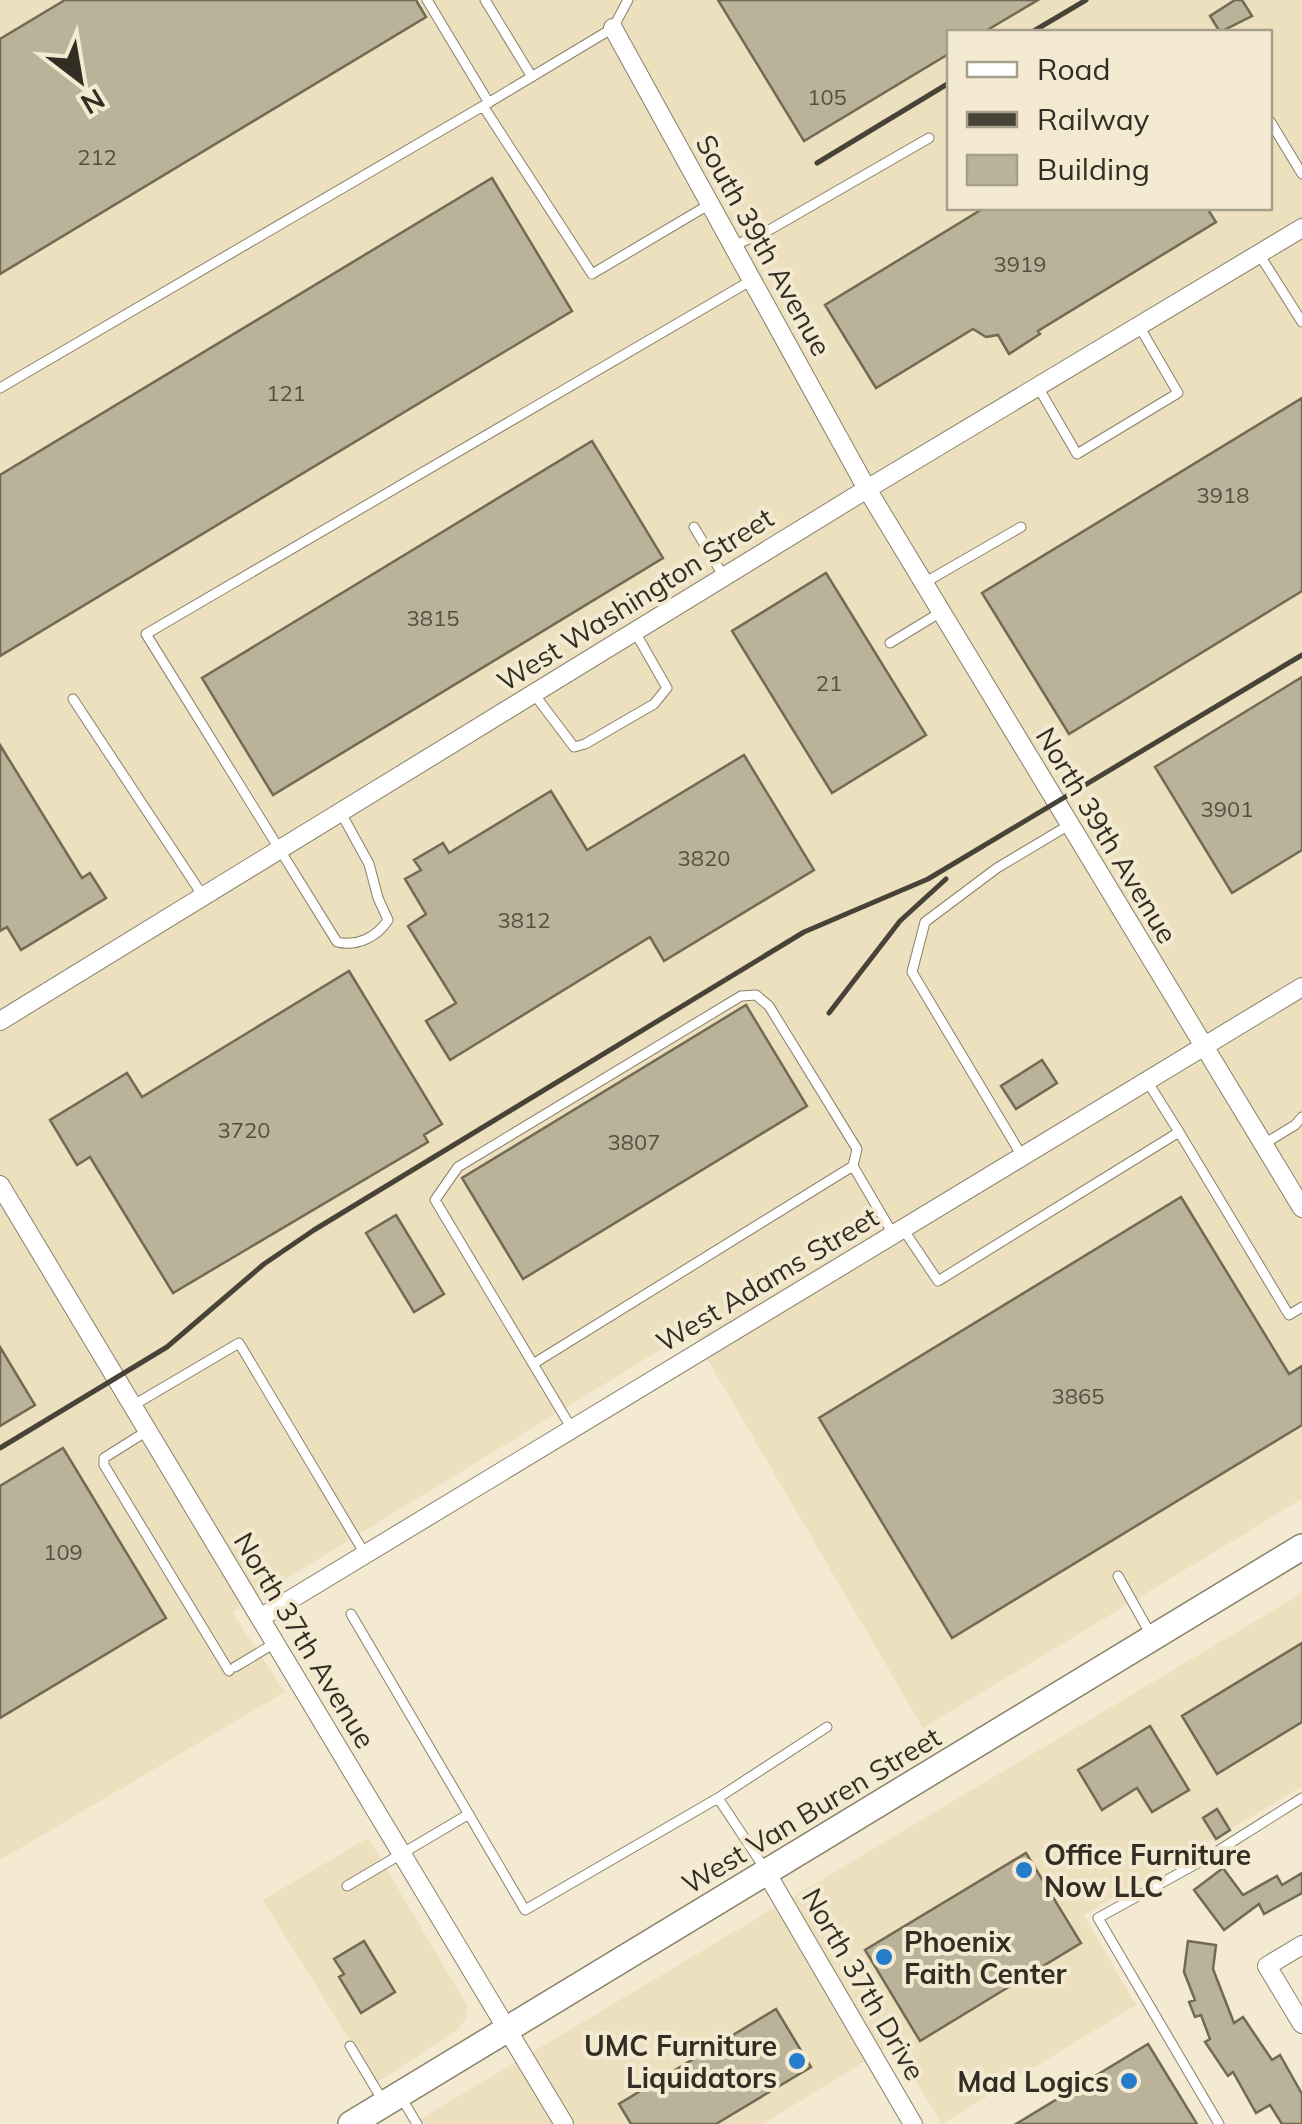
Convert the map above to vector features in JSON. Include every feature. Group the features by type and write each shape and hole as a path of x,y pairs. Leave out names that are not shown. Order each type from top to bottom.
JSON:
{"main road":[{"name":"West Van Buren Street","path":"352,2124 1302,1547"}],"street":[{"name":"South 39th Avenue","path":"613,28 868,489"},
{"name":"West Washington Street","path":"0,1021 1302,228"},
{"name":"North 39th Avenue","path":"868,489 1302,1208"},
{"name":"West Adams Street","path":"260,1618 1302,987"},
{"name":"North 37th Avenue","path":"0,1185 564,2124"},
{"name":"North 37th Drive","path":"766,1872 913,2124"},
{"path":"1302,1945 1267,1966 1302,2024"}],"lane":[{"path":"427,0 486,104 592,274 710,204"},
{"path":"484,0 532,76"},
{"path":"0,388 613,28 628,0"},
{"path":"1272,125 1302,174"},
{"path":"733,246 772,229 930,138"},
{"path":"1259,254 1302,322"},
{"path":"341,812 369,864 388,920 375,934 348,945 338,942 146,634 752,280"},
{"path":"1038,387 1077,454 1178,393 1139,326"},
{"path":"694,527 724,577"},
{"path":"924,583 1020,527"},
{"path":"890,643 941,612"},
{"path":"534,694 574,747 654,704 667,688 635,632"},
{"path":"73,698 203,896"},
{"path":"1022,1156 912,972 925,922 996,868 1069,825"},
{"path":"533,1364 853,1166 857,1149 769,1006 756,994 749,994 458,1167 435,1200 533,1364 572,1429"},
{"path":"1147,1081 1288,1315 1302,1306"},
{"path":"1263,1144 1302,1118"},
{"path":"853,1166 938,1282 1178,1132"},
{"path":"132,1406 239,1343 365,1554"},
{"path":"147,1431 104,1458 104,1465 232,1669 275,1643"},
{"path":"1118,1576 1152,1637"},
{"path":"351,1614 525,1910 718,1798 827,1726"},
{"path":"718,1798 766,1872"},
{"path":"1219,2124 1098,1918 1205,1860 1302,1798"},
{"path":"347,1886 469,1814"},
{"path":"350,2046 417,2124"}],"shaded area":[{"path":"0,0 1302,0 1302,1499 923,1728 691,1331 232,1612 285,1692 0,1860"},
{"path":"1302,1593 1302,1787 1084,1915 1136,2005 942,2124 893,2044 763,2124 412,2124"},
{"path":"368,1838 467,2005 467,2018 456,2031 376,2083 263,1900"}],"building":[{"path":"65,0 416,0 426,17 0,274 0,39"},
{"path":"718,0 1038,0 987,30 947,30 947,55 804,141"},
{"path":"1235,0 1242,0 1252,16 1219,30 1210,16"},
{"path":"492,178 572,311 0,656 0,475"},
{"path":"981,210 1208,210 1216,222 1038,331 1040,334 1009,354 998,335 986,337 973,329 876,388 825,305"},
{"path":"1302,398 1302,591 1069,734 982,593"},
{"path":"592,441 663,558 273,795 202,678"},
{"path":"826,573 926,735 832,793 732,631"},
{"path":"1302,677 1302,850 1232,893 1155,767"},
{"path":"0,745 82,878 90,873 106,898 21,950 7,927 0,931"},
{"path":"744,755 814,870 664,961 650,937 450,1060 426,1021 456,1003 408,926 426,914 405,879 421,870 414,860 443,843 449,853 551,791 587,850"},
{"path":"349,971 442,1124 424,1135 428,1142 173,1293 90,1157 77,1165 50,1120 127,1073 142,1097"},
{"path":"746,1005 807,1106 523,1279 462,1178"},
{"path":"1042,1060 1057,1083 1016,1109 1001,1086"},
{"path":"1181,1197 1289,1374 1302,1366 1302,1425 952,1638 819,1418"},
{"path":"396,1215 444,1294 414,1312 366,1233"},
{"path":"0,1347 35,1405 0,1426"},
{"path":"63,1448 166,1618 0,1718 0,1486"},
{"path":"1302,1643 1302,1722 1217,1774 1182,1716"},
{"path":"1150,1726 1189,1790 1152,1812 1137,1788 1102,1810 1078,1770"},
{"path":"1217,1809 1230,1830 1216,1839 1203,1818"},
{"path":"1026,1853 1081,1943 920,2041 865,1950"},
{"path":"1223,1868 1243,1895 1277,1876 1282,1885 1302,1873 1302,1893 1264,1914 1259,1904 1224,1930 1194,1890"},
{"path":"364,1941 395,1992 361,2013 339,1977 344,1974 334,1959"},
{"path":"1188,1941 1216,1945 1213,1969 1234,2023 1243,2017 1272,2060 1280,2055 1302,2094 1302,2124 1282,2124 1270,2105 1256,2113 1233,2072 1228,2076 1205,2042 1210,2039 1201,2015 1195,2017 1189,2002 1195,2000 1184,1972"},
{"path":"776,2009 811,2067 716,2124 631,2124 619,2104"},
{"name":"Mad Logics","path":"1148,2044 1197,2124 1016,2124"}],"railway":[{"path":"1035,30 1086,0"},
{"path":"817,163 947,84"},
{"path":"0,1448 167,1347 264,1264 314,1230 804,932 928,879 1302,655"},
{"path":"829,1013 900,921 946,879"}],"place":[{"name":"Office Furniture Now LLC","path":"1024,1870"},
{"name":"Phoenix Faith Center","path":"884,1957"},
{"name":"UMC Furniture Liquidators","path":"797,2061"},
{"name":"Mad Logics","path":"1129,2081"}]}
